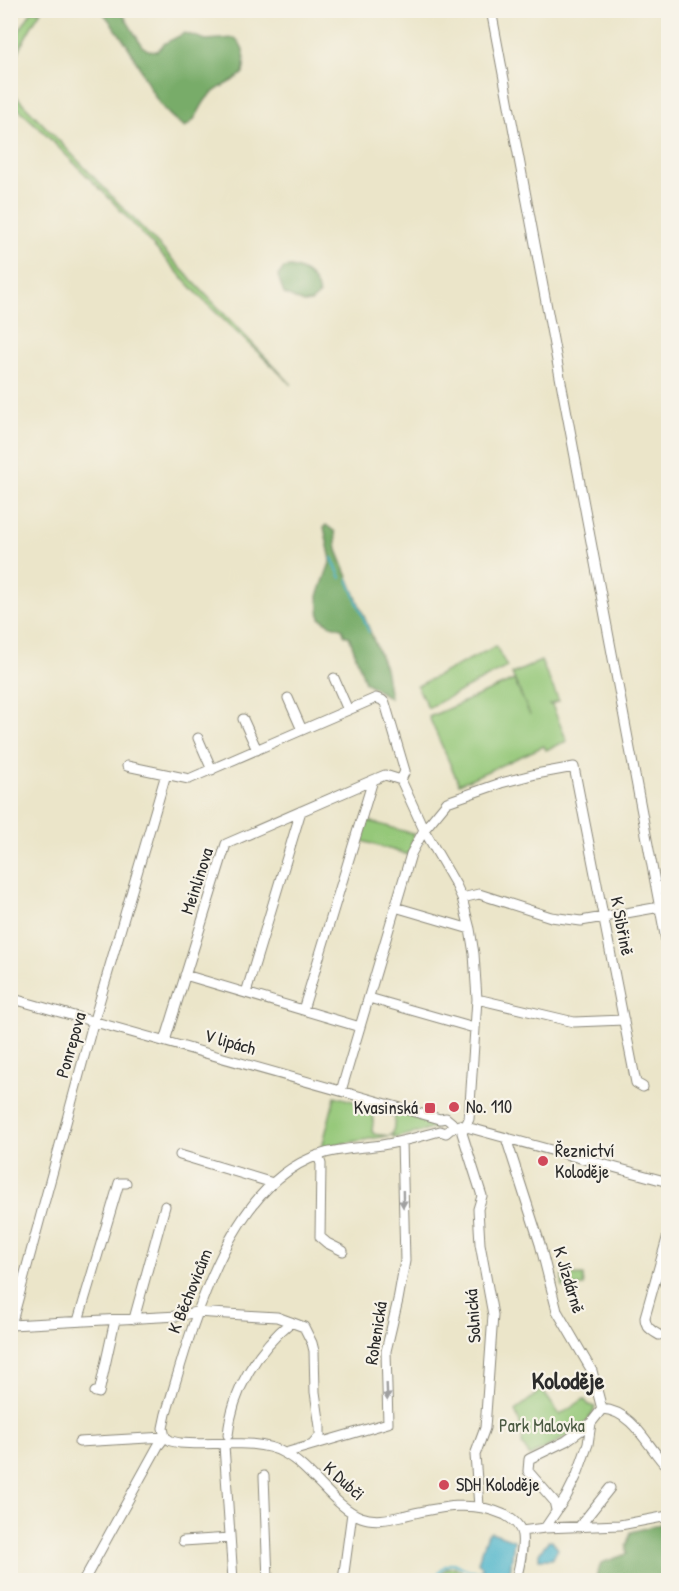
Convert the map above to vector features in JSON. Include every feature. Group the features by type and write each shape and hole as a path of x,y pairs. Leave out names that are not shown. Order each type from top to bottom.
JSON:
{"street":[{"path":"492,10 669,951"},
{"path":"334,678 348,710"},
{"path":"288,698 302,730"},
{"path":"127,766 189,779 376,698 385,703 405,771 401,780 424,830 462,898 470,928 477,999 469,1119 458,1126"},
{"path":"243,718 257,750"},
{"path":"198,738 212,770"},
{"name":"K Sibřině","path":"424,830 447,802 536,774 574,767 636,1083 643,1087"},
{"name":"Ponrepova","path":"10,1325 94,1020 166,774"},
{"name":"Meinlinova","path":"165,1041 224,847 230,841 386,775 401,780"},
{"path":"303,1010 373,780"},
{"path":"246,993 301,811"},
{"path":"341,1091 412,850 424,830"},
{"path":"657,891 669,881"},
{"path":"462,898 479,894 551,917 569,920 604,918 660,907"},
{"path":"395,907 470,928"},
{"path":"185,975 360,1027"},
{"name":"V lipách","path":"10,998 440,1119 446,1118 458,1126"},
{"path":"369,998 474,1028"},
{"path":"477,999 560,1020 593,1022 624,1020"},
{"path":"440,1119 437,1125 440,1131"},
{"path":"458,1126 669,1182"},
{"name":"K Běchovicům","path":"84,1581 165,1437 163,1428 166,1414 196,1312 227,1245 246,1214 273,1183 299,1164 318,1155 402,1141 440,1131 447,1133 458,1126"},
{"name":"Solnická","path":"458,1126 482,1196 478,1209 480,1244 493,1315 485,1428 475,1455 479,1506"},
{"name":"K Jízdárně","path":"506,1138 540,1244 557,1311 592,1371 602,1409"},
{"name":"Rohenická","path":"285,1453 388,1423 386,1351 405,1261 402,1141"},
{"path":"180,1155 273,1183"},
{"path":"318,1155 321,1164 320,1237 343,1251"},
{"path":"78,1321 119,1183 126,1183"},
{"path":"134,1319 165,1206"},
{"path":"659,1335 648,1328 645,1317 669,1235"},
{"path":"10,1325 178,1316 196,1312 276,1317 304,1327 312,1343 320,1427 320,1437 314,1444"},
{"path":"95,1392 99,1393 115,1320"},
{"path":"228,1435 230,1418 246,1375 274,1337 291,1322"},
{"path":"556,1510 554,1501 528,1471 529,1460 566,1441 591,1423 602,1409 611,1409 630,1421 669,1468"},
{"path":"545,1528 566,1497 577,1475 588,1444 591,1423"},
{"name":"K Dubči","path":"79,1442 165,1437 180,1443 255,1444 270,1447 285,1453 308,1470 352,1513 362,1518 380,1520 446,1507 479,1506 510,1518 521,1531"},
{"path":"224,1445 233,1581"},
{"path":"264,1476 268,1581"},
{"path":"579,1527 610,1488"},
{"path":"343,1581 352,1513"},
{"path":"516,1581 522,1542 521,1531 620,1525 669,1516"},
{"path":"183,1541 230,1538"}],"green space":[{"path":"32,11 41,11 23,42 11,75 11,49 17,34"},
{"path":"102,11 121,11 142,46 148,50 157,51 165,43 185,33 206,40 235,38 244,54 243,73 212,93 185,127 174,119 158,101 129,48"},
{"path":"10,86 13,93 292,385 204,301 112,201 11,102"},
{"path":"291,267 301,270 313,279 319,295 311,302 304,303 284,294 278,276 284,268"},
{"path":"11,450 15,451 18,474 11,494"},
{"path":"326,525 335,532 337,550 385,668 390,698 365,682 349,636 345,636 342,628 331,625 320,618 318,596 331,560 324,527"},
{"path":"496,646 507,667 428,708 417,686"},
{"path":"541,661 559,701 549,705 552,705 567,741 546,750 544,746 459,784 429,717 514,680 530,715 512,674"},
{"path":"365,820 414,834 409,855 359,840"},
{"path":"335,1096 384,1110 384,1113 374,1114 372,1131 374,1134 388,1136 322,1147"},
{"path":"387,1109 437,1124 436,1128 394,1138 393,1135 390,1136 393,1133 395,1117 387,1113"},
{"path":"583,1275 584,1286 563,1287 562,1276"},
{"name":"Park Malovka","path":"542,1390 560,1415 584,1399 589,1405 595,1407 585,1423 577,1430 530,1456 522,1445 523,1431 515,1411"},
{"path":"668,1522 668,1580 595,1580 601,1563 627,1554 626,1546 631,1532"},
{"path":"455,1567 473,1580 436,1580 447,1568"}],"water":[{"path":"491,1532 514,1540 509,1580 489,1580 480,1571 483,1568 478,1562 488,1534"},
{"path":"552,1540 558,1549 552,1559 539,1559 539,1553 548,1541"}],"waterway":[{"path":"332,558 341,578"},
{"path":"348,579 369,632"},
{"path":"433,1580 445,1566 453,1563 471,1571 480,1571"}],"place":[{"name":"No. 110","path":"454,1107"},
{"name":"Kvasinská","path":"430,1108"},
{"name":"Řeznictví Koloděje","path":"543,1161"},
{"name":"SDH Koloděje","path":"444,1485"}],"district":[{"name":"Koloděje","path":"568,1381"}]}
